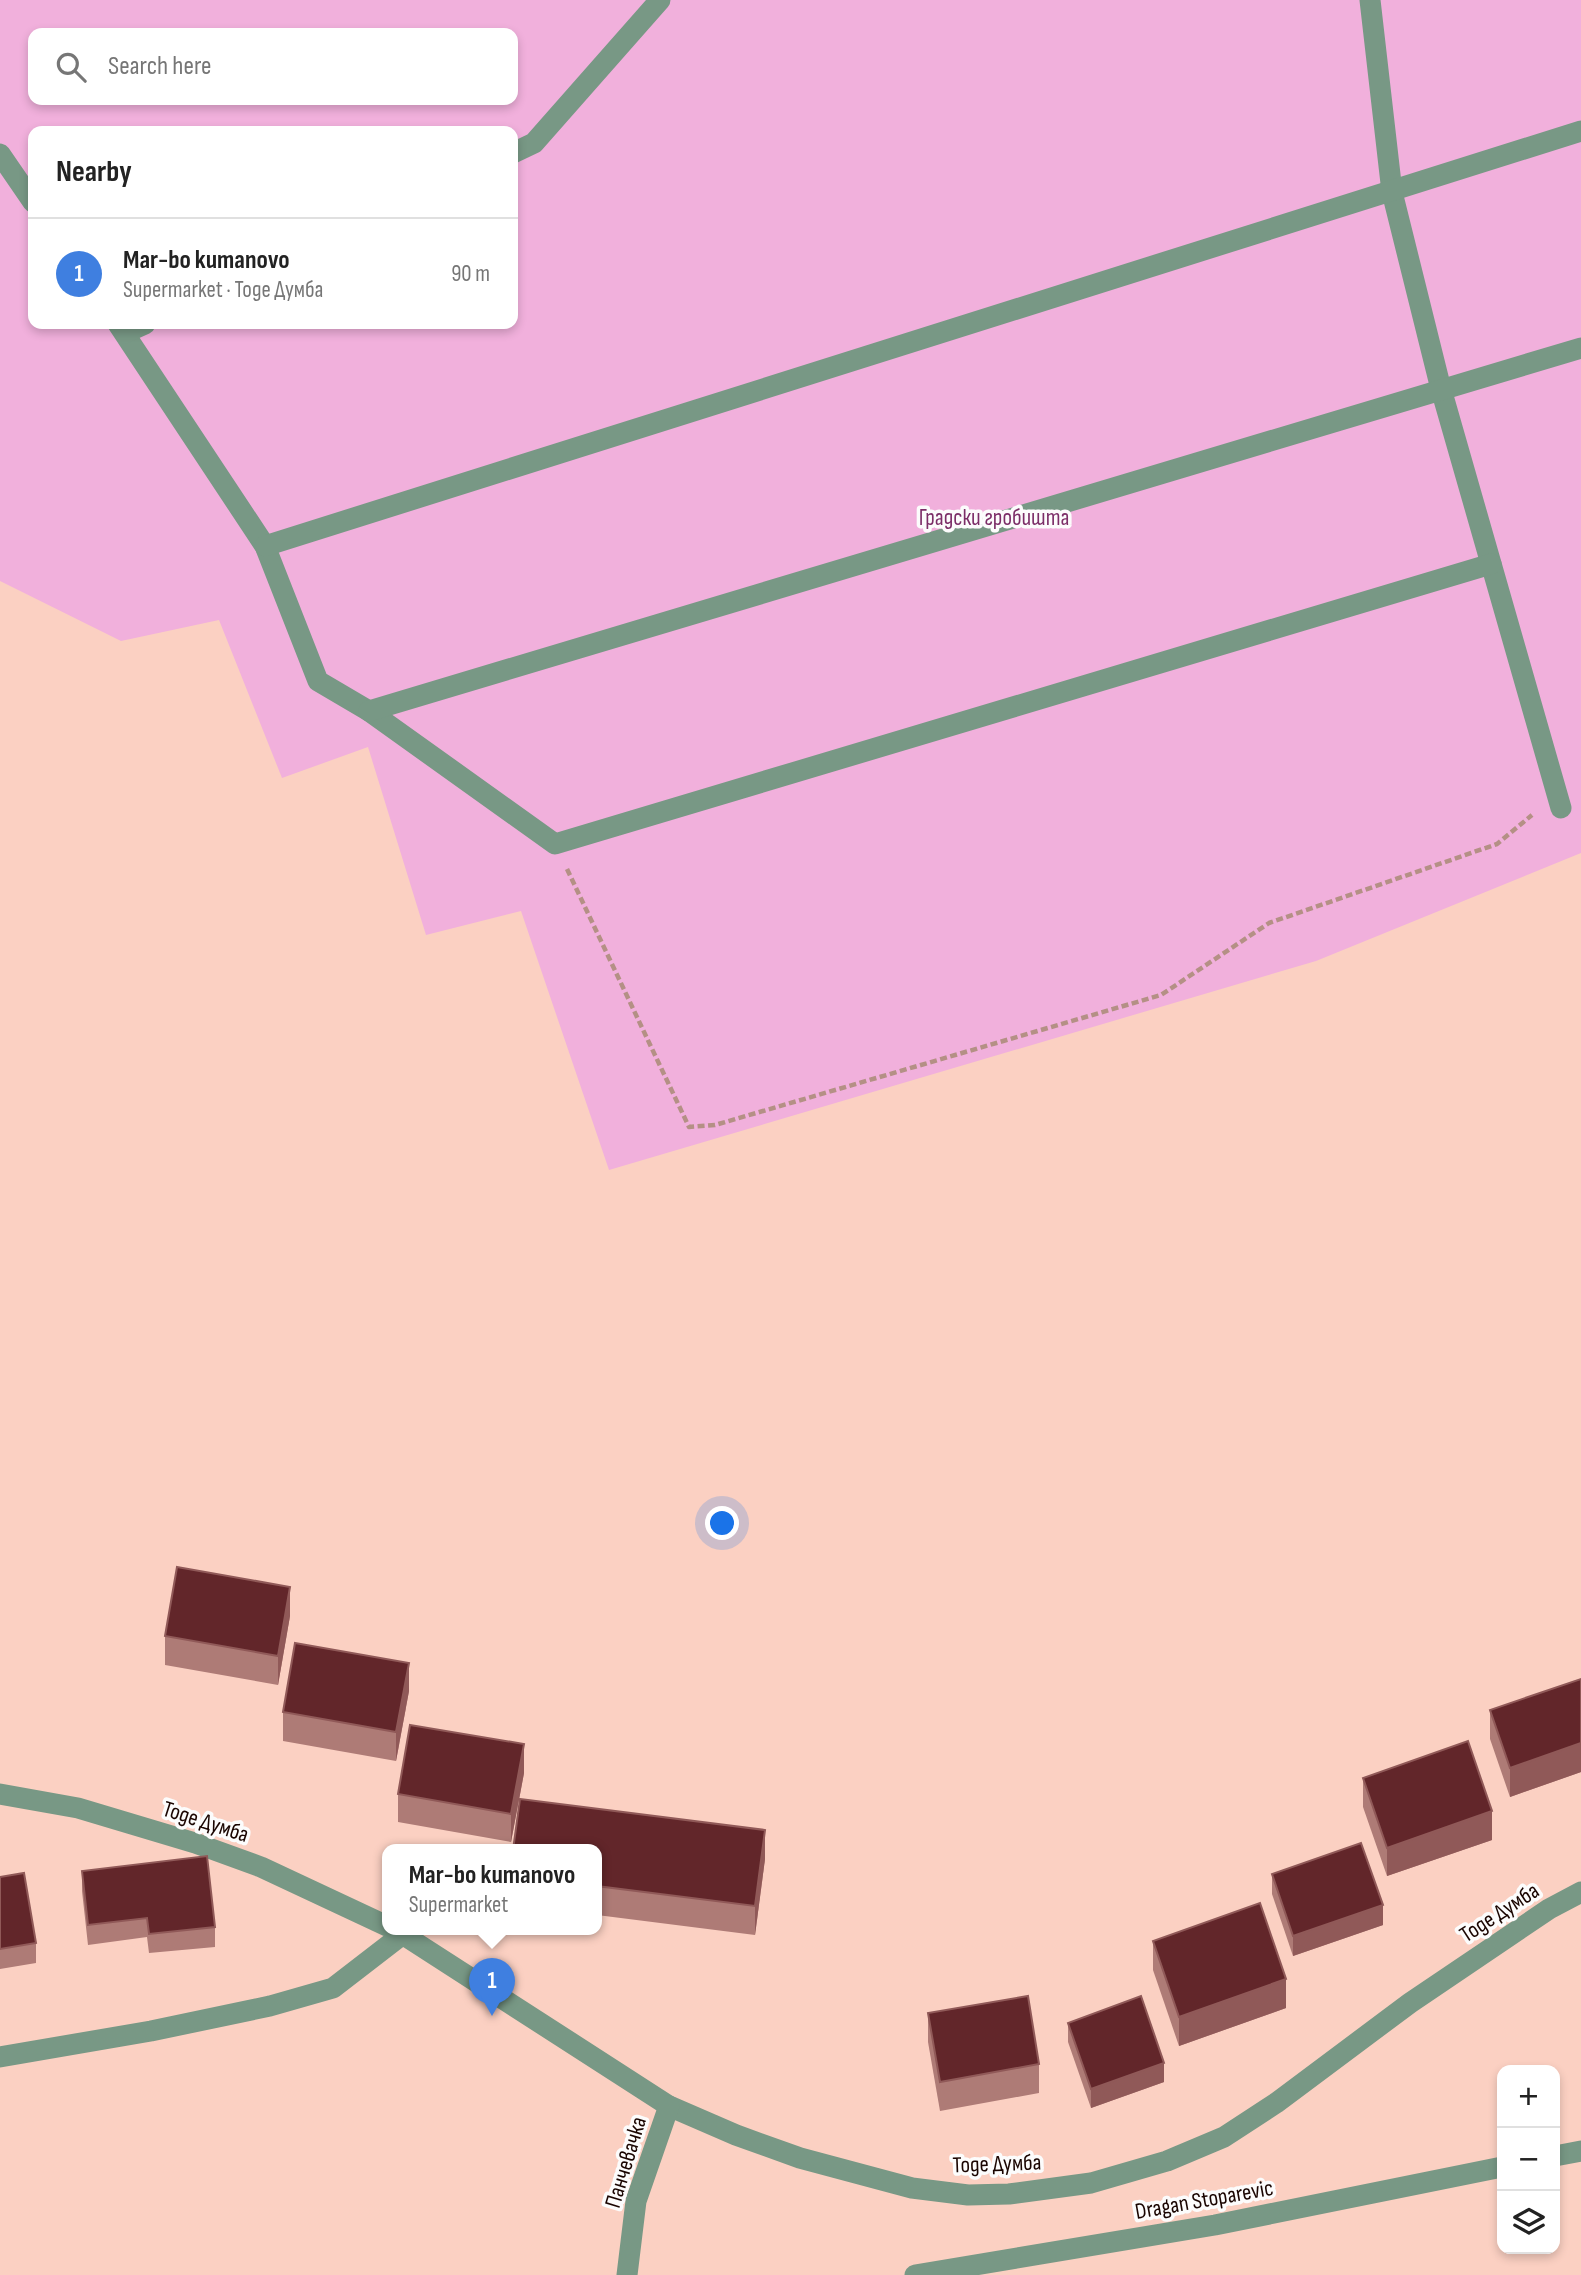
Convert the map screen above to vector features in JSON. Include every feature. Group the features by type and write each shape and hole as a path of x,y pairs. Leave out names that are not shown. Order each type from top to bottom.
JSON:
{"street":[{"path":"518,151 534,143 660,0"},
{"path":"1370,0 1392,192 1441,389 1561,807"},
{"path":"265,546 1581,131"},
{"path":"0,154 28,195"},
{"path":"123,329 265,546 318,681 369,711 555,844 1491,564"},
{"path":"369,711 1581,348"},
{"name":"Тоде Думба","path":"0,1794 78,1808 195,1843 261,1867 382,1923"},
{"name":"Тоде Думба","path":"404,1935 669,2106 736,2135 800,2158 912,2188 968,2195 1009,2194 1091,2183 1167,2161 1224,2137 1276,2103 1410,2003 1549,1909 1581,1892"},
{"path":"0,2057 151,2031 270,2006 333,1988 391,1935"},
{"name":"Панчевачка","path":"627,2275 636,2201 669,2106"},
{"path":"1560,2155 1581,2151"},
{"name":"Dragan Stoparevic","path":"915,2275 1215,2225 1497,2168"}],"path":[{"path":"555,844 690,1127 715,1125 1161,995 1269,923 1497,844 1534,814 1561,807"}],"green space":[{"name":"Градски гробишта","path":"0,0 1581,0 1581,853 1316,961 609,1170 521,911 426,935 368,747 282,778 219,620 121,641 0,581"}],"building":[{"path":"177,1567 290,1587 278,1656 165,1636"},
{"path":"295,1643 409,1663 396,1732 283,1712"},
{"path":"1581,1679 1581,1743 1510,1768 1490,1710"},
{"path":"410,1725 524,1744 511,1814 398,1794"},
{"path":"1468,1741 1492,1811 1387,1848 1363,1778"},
{"path":"520,1799 765,1830 755,1906 602,1887 602,1844 514,1844"},
{"path":"1361,1843 1383,1905 1293,1936 1272,1874"},
{"path":"207,1856 215,1927 149,1934 147,1918 88,1925 82,1871"},
{"path":"24,1873 36,1943 0,1949 0,1877"},
{"path":"1260,1903 1286,1979 1179,2017 1153,1941"},
{"path":"1028,1996 1039,2064 940,2082 928,2013"},
{"path":"1141,1996 1164,2063 1091,2089 1068,2023"}],"place":[{"name":"Mar-bo kumanovo","path":"492,2016"}]}
